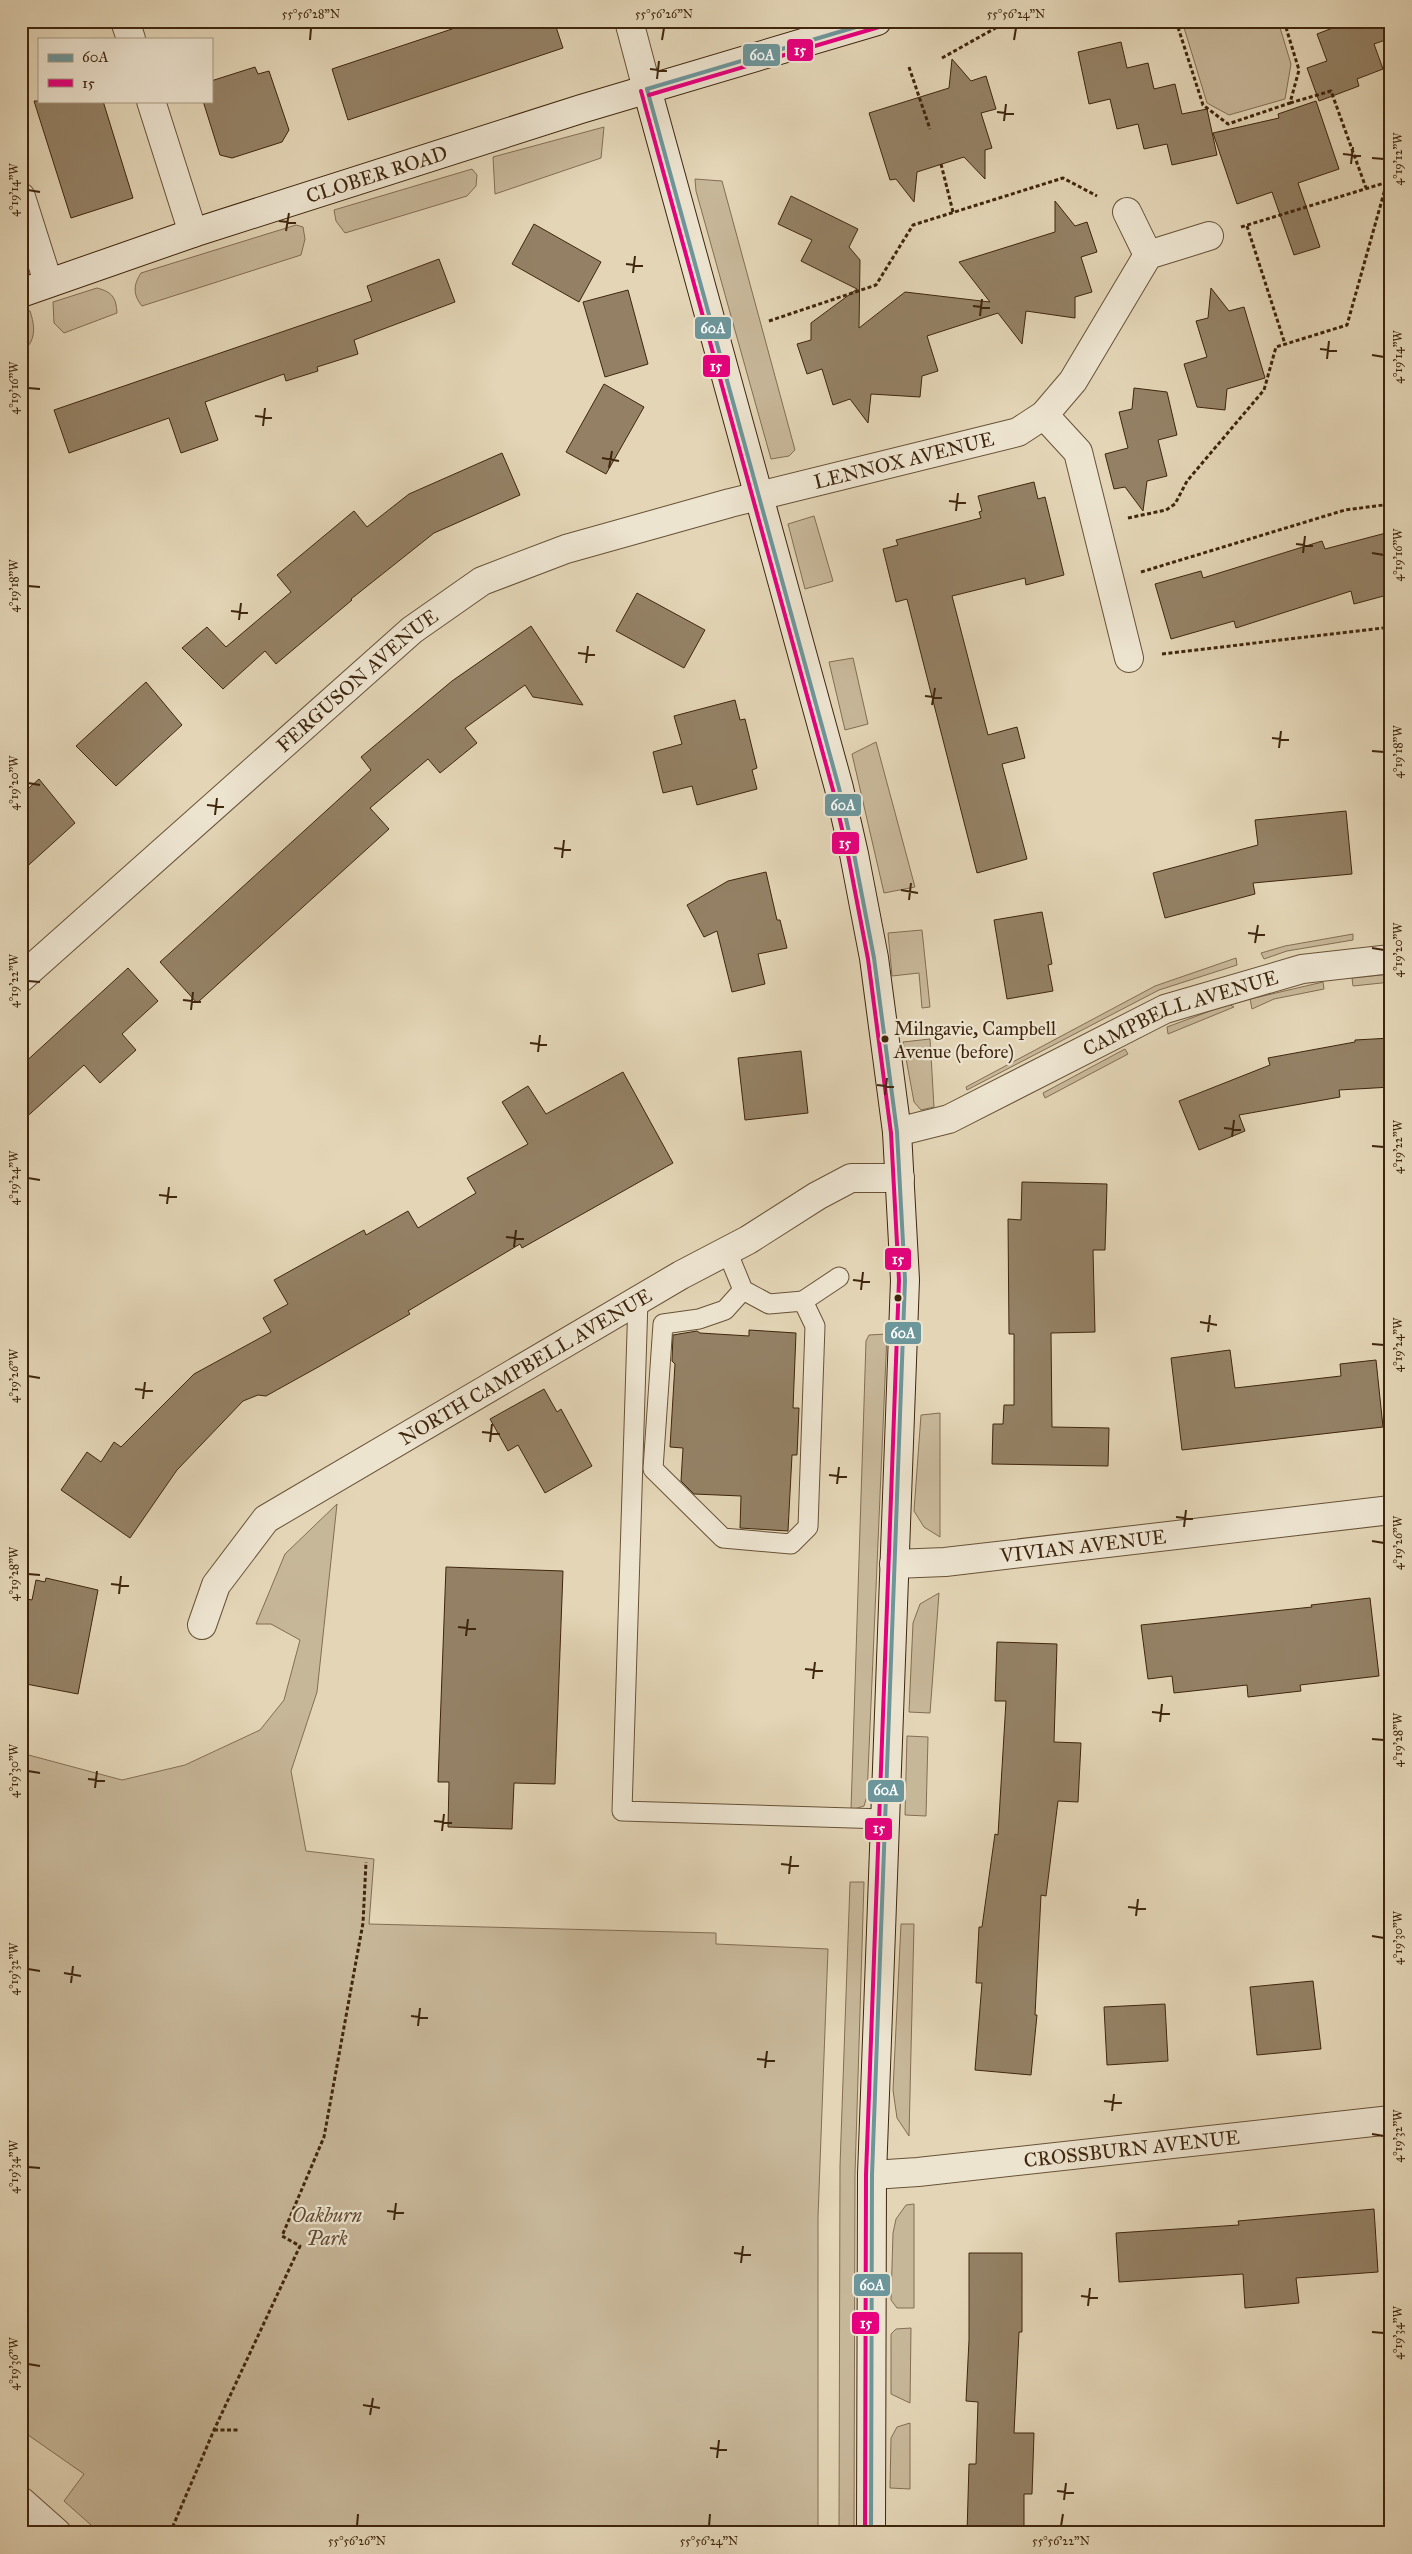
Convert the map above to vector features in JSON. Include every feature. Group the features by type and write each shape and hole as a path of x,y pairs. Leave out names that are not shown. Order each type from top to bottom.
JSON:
{"street":[{"path":"125,21 131,38"},
{"path":"629,21 839,788 874,958 897,1132 905,1280 872,2175 871,2533"},
{"name":"CLOBER ROAD","path":"21,292 193,233 647,89 877,21"},
{"path":"151,102 193,233"},
{"path":"21,198 48,282"},
{"path":"1127,212 1148,255 1209,236"},
{"name":"LENNOX AVENUE","path":"758,497 1018,432 1044,415 1073,381 1148,255"},
{"path":"1044,415 1078,452 1129,658"},
{"name":"FERGUSON AVENUE","path":"21,978 412,630 482,581 566,548 758,497"},
{"name":"CAMPBELL AVENUE","path":"897,1132 949,1119 1165,1009 1302,969 1391,959"},
{"name":"NORTH CAMPBELL AVENUE","path":"202,1625 216,1585 266,1519 681,1274 727,1251 851,1178 900,1178"},
{"name":"VIVIAN AVENUE","path":"894,1564 944,1562 1391,1510"},
{"name":"CROSSBURN AVENUE","path":"872,2175 918,2172 1391,2120"},
{"path":"21,2501 57,2533"}],"lane":[{"path":"727,1251 744,1290 769,1304 804,1301 839,1277"},
{"path":"744,1290 725,1310 699,1319 663,1324 653,1469 722,1538 791,1544 808,1527 815,1326 804,1301"},
{"path":"638,1300 622,1811 884,1819"}],"path":[{"path":"942,58 1008,21"},
{"path":"1176,21 1203,105 1228,124 1331,91 1366,188"},
{"path":"1284,21 1299,70 1290,104"},
{"path":"909,67 930,129"},
{"path":"940,164 953,212"},
{"path":"769,321 876,285 914,225 1063,178 1127,212"},
{"path":"1209,236 1247,226 1389,181"},
{"path":"1095,525 1166,510 1175,504 1187,481 1264,390 1276,347 1348,325 1389,181"},
{"path":"1247,226 1285,344"},
{"path":"1109,581 1345,510 1391,504"},
{"path":"1129,658 1391,627"},
{"path":"170,2533 214,2430 300,2246 282,2236 324,2137 363,1923 366,1862"},
{"path":"214,2430 239,2430"}],"green space":[{"path":"1182,21 1278,21 1291,64 1285,99 1229,115 1207,103"},
{"path":"604,127 601,158 495,194 493,157"},
{"path":"472,169 477,175 476,186 467,196 345,233 336,221 334,210"},
{"path":"695,179 722,181 795,450 789,456 771,459 696,191"},
{"path":"296,225 303,227 305,239 301,255 142,306 137,298 135,286 141,273"},
{"path":"97,288 110,293 116,303 117,313 64,333 54,323 53,302"},
{"path":"21,310 30,311 34,328 30,343 21,352"},
{"path":"814,516 833,581 805,589 788,524"},
{"path":"853,658 868,724 845,730 829,662"},
{"path":"876,742 915,887 884,893 852,754"},
{"path":"922,930 930,1007 922,1008 919,973 892,976 888,933"},
{"path":"1353,934 1353,940 1287,951 1264,959 1261,953 1285,946"},
{"path":"1236,958 1237,965 1159,990 967,1090 966,1087 1155,986"},
{"path":"1391,974 1391,982 1353,986 1352,978"},
{"path":"1323,982 1324,989 1274,999 1252,1009 1250,999"},
{"path":"1229,1004 1234,1007 1168,1034 1167,1027"},
{"path":"930,1039 934,1107 921,1110 914,1102 903,1042"},
{"path":"1125,1049 1128,1054 1045,1098 1043,1093"},
{"path":"887,1334 867,1796 864,1806 851,1810 866,1341 869,1335"},
{"path":"940,1413 940,1537 924,1527 914,1511 921,1415"},
{"name":"Oakburn Park","path":"337,1504 317,1692 291,1771 306,1851 374,1859 369,1924 716,1933 716,1944 828,1949 818,2217 818,2533 100,2533 64,2501 84,2474 21,2430 21,1753 122,1780 185,1765 260,1730 284,1700 300,1640 271,1624 256,1624 285,1554"},
{"path":"939,1593 930,1713 909,1712 913,1623 920,1604"},
{"path":"907,1736 928,1737 926,1816 905,1815"},
{"path":"850,1882 864,1882 855,2174 854,2533 839,2533 840,2166"},
{"path":"901,1924 914,1924 909,2136 897,2118 893,2090"},
{"path":"914,2204 914,2308 897,2308 891,2300 893,2233 896,2219 906,2205"},
{"path":"911,2328 910,2403 891,2394 891,2334 896,2329"},
{"path":"910,2423 910,2489 890,2488 891,2438 897,2427"}],"building":[{"path":"476,21 554,21 563,48 348,120 332,69"},
{"path":"1351,21 1391,21 1391,38 1374,44 1383,69 1357,79 1359,86 1319,101 1307,68 1327,61 1317,34"},
{"path":"1121,42 1127,68 1148,63 1154,89 1175,84 1182,114 1207,109 1217,155 1172,165 1167,144 1144,149 1138,124 1117,129 1110,99 1089,104 1078,52"},
{"path":"952,59 971,81 986,76 996,109 981,113 992,148 985,150 985,179 964,157 917,172 914,202 896,179 890,180 869,113 949,88"},
{"path":"255,67 258,74 269,71 289,130 282,142 232,158 220,155 203,102 212,102 212,81"},
{"path":"34,101 103,102 133,198 71,218"},
{"path":"1316,101 1339,169 1298,183 1320,247 1294,255 1272,192 1237,204 1213,133 1279,118 1278,114"},
{"path":"791,196 858,229 849,247 860,260 859,328 905,292 990,302 959,262 1055,232 1055,201 1075,226 1087,222 1097,252 1081,257 1092,292 1075,297 1075,318 1026,311 1022,344 998,313 927,336 938,371 922,376 920,397 871,394 868,423 850,399 833,405 822,369 807,374 797,344 811,340 811,323 857,289 801,261 812,240 778,224"},
{"path":"534,224 601,262 579,302 512,264"},
{"path":"439,259 455,302 354,340 358,354 317,367 318,371 286,381 284,374 205,402 218,440 181,453 169,418 69,453 54,410 372,301 367,286"},
{"path":"1211,288 1229,311 1244,307 1265,378 1227,389 1225,410 1197,407 1184,364 1207,357 1196,321 1208,318"},
{"path":"628,290 648,364 605,377 583,302"},
{"path":"604,384 644,407 606,474 566,452"},
{"path":"1134,388 1167,392 1177,435 1158,440 1167,476 1147,481 1143,511 1125,487 1114,489 1105,454 1128,448 1119,412 1132,409"},
{"path":"502,453 520,495 434,533 351,599 276,664 265,651 223,689 182,648 207,627 226,647 291,592 277,575 354,511 367,527 409,494"},
{"path":"1034,482 1038,499 1045,497 1064,575 1026,585 1025,578 952,596 988,735 1017,727 1025,758 1002,764 1027,859 977,873 907,599 896,602 883,549 898,545 896,540 981,518 979,512 982,511 978,496"},
{"path":"1386,533 1391,553 1391,594 1354,604 1351,591 1236,628 1234,621 1171,639 1155,584 1201,571 1203,578 1322,541 1325,549"},
{"path":"637,593 705,630 684,668 616,631"},
{"path":"531,626 583,705 533,697 525,685 465,728 477,743 440,773 428,759 370,808 389,829 197,1003 160,962 371,770 361,757 452,681"},
{"path":"146,682 182,725 116,786 76,746"},
{"path":"735,700 740,720 745,719 757,768 752,770 757,789 697,805 692,786 663,793 653,752 682,744 674,716"},
{"path":"39,779 75,823 21,872 21,795"},
{"path":"1346,811 1352,874 1253,883 1255,894 1165,918 1153,873 1258,845 1255,820"},
{"path":"766,872 777,920 780,920 787,948 758,954 765,984 732,992 717,931 704,937 687,905 728,881"},
{"path":"1042,912 1052,964 1048,965 1053,991 1007,999 994,920"},
{"path":"128,968 158,1001 122,1034 136,1050 100,1083 84,1065 21,1122 21,1066"},
{"path":"1391,1038 1391,1087 1339,1090 1340,1097 1239,1115 1245,1131 1199,1150 1179,1101 1270,1065 1268,1058 1355,1042 1355,1040"},
{"path":"801,1051 808,1113 745,1120 738,1058"},
{"path":"623,1072 673,1163 522,1248 520,1244 408,1311 410,1314 266,1396 258,1395 243,1401 177,1470 130,1538 61,1490 87,1452 101,1462 114,1442 121,1447 194,1374 271,1332 263,1318 288,1304 274,1280 364,1230 366,1235 408,1211 418,1228 476,1193 467,1178 528,1144 502,1102 528,1086 546,1114"},
{"path":"1022,1182 1107,1184 1105,1250 1093,1250 1095,1332 1051,1333 1052,1427 1109,1428 1108,1466 992,1464 993,1424 1003,1424 1004,1405 1014,1405 1014,1334 1009,1334 1008,1219 1021,1220"},
{"path":"749,1330 796,1333 793,1408 799,1408 797,1455 792,1455 788,1531 740,1528 741,1496 694,1494 681,1481 683,1448 670,1447 675,1364 672,1361 673,1335 697,1331 700,1333 749,1336"},
{"path":"1230,1350 1235,1388 1341,1376 1340,1364 1376,1360 1383,1427 1182,1450 1171,1358"},
{"path":"544,1389 557,1412 561,1409 592,1466 545,1493 518,1445 508,1451 490,1419"},
{"path":"446,1567 563,1571 555,1784 514,1783 512,1829 448,1827 449,1782 438,1782"},
{"path":"46,1578 98,1590 78,1694 21,1683 21,1598 32,1600 36,1580 45,1582"},
{"path":"1370,1598 1379,1676 1300,1685 1301,1691 1248,1697 1247,1685 1174,1693 1172,1676 1148,1679 1141,1625 1312,1607 1311,1605"},
{"path":"997,1642 1057,1644 1054,1742 1081,1743 1078,1802 1058,1801 1046,1896 1041,1895 1035,2015 1037,2015 1031,2075 975,2070 982,1983 976,1983 979,1927 982,1927 995,1834 998,1835 1006,1701 995,1701"},
{"path":"1313,1981 1321,2049 1257,2055 1250,1987"},
{"path":"1165,2004 1168,2061 1107,2065 1104,2007"},
{"path":"1374,2209 1378,2272 1296,2278 1299,2303 1245,2308 1243,2274 1119,2282 1116,2233 1239,2225 1238,2221"},
{"path":"969,2253 1022,2253 1022,2332 1019,2332 1014,2433 1034,2433 1032,2494 1024,2494 1024,2533 967,2533 969,2464 976,2464 978,2402 966,2401 969,2340"}],"transit line":[{"name":"60A","path":"647,89 876,21"},
{"name":"15","path":"649,95 879,27"},
{"name":"60A","path":"647,89 839,788 874,958 897,1132 905,1280 872,2175 871,2533"},
{"name":"15","path":"641,91 833,790 848,855 868,959 891,1133 899,1280 866,2175 865,2533"}],"place":[{"name":"Milngavie, Campbell Avenue (before)","path":"885,1039"}]}
